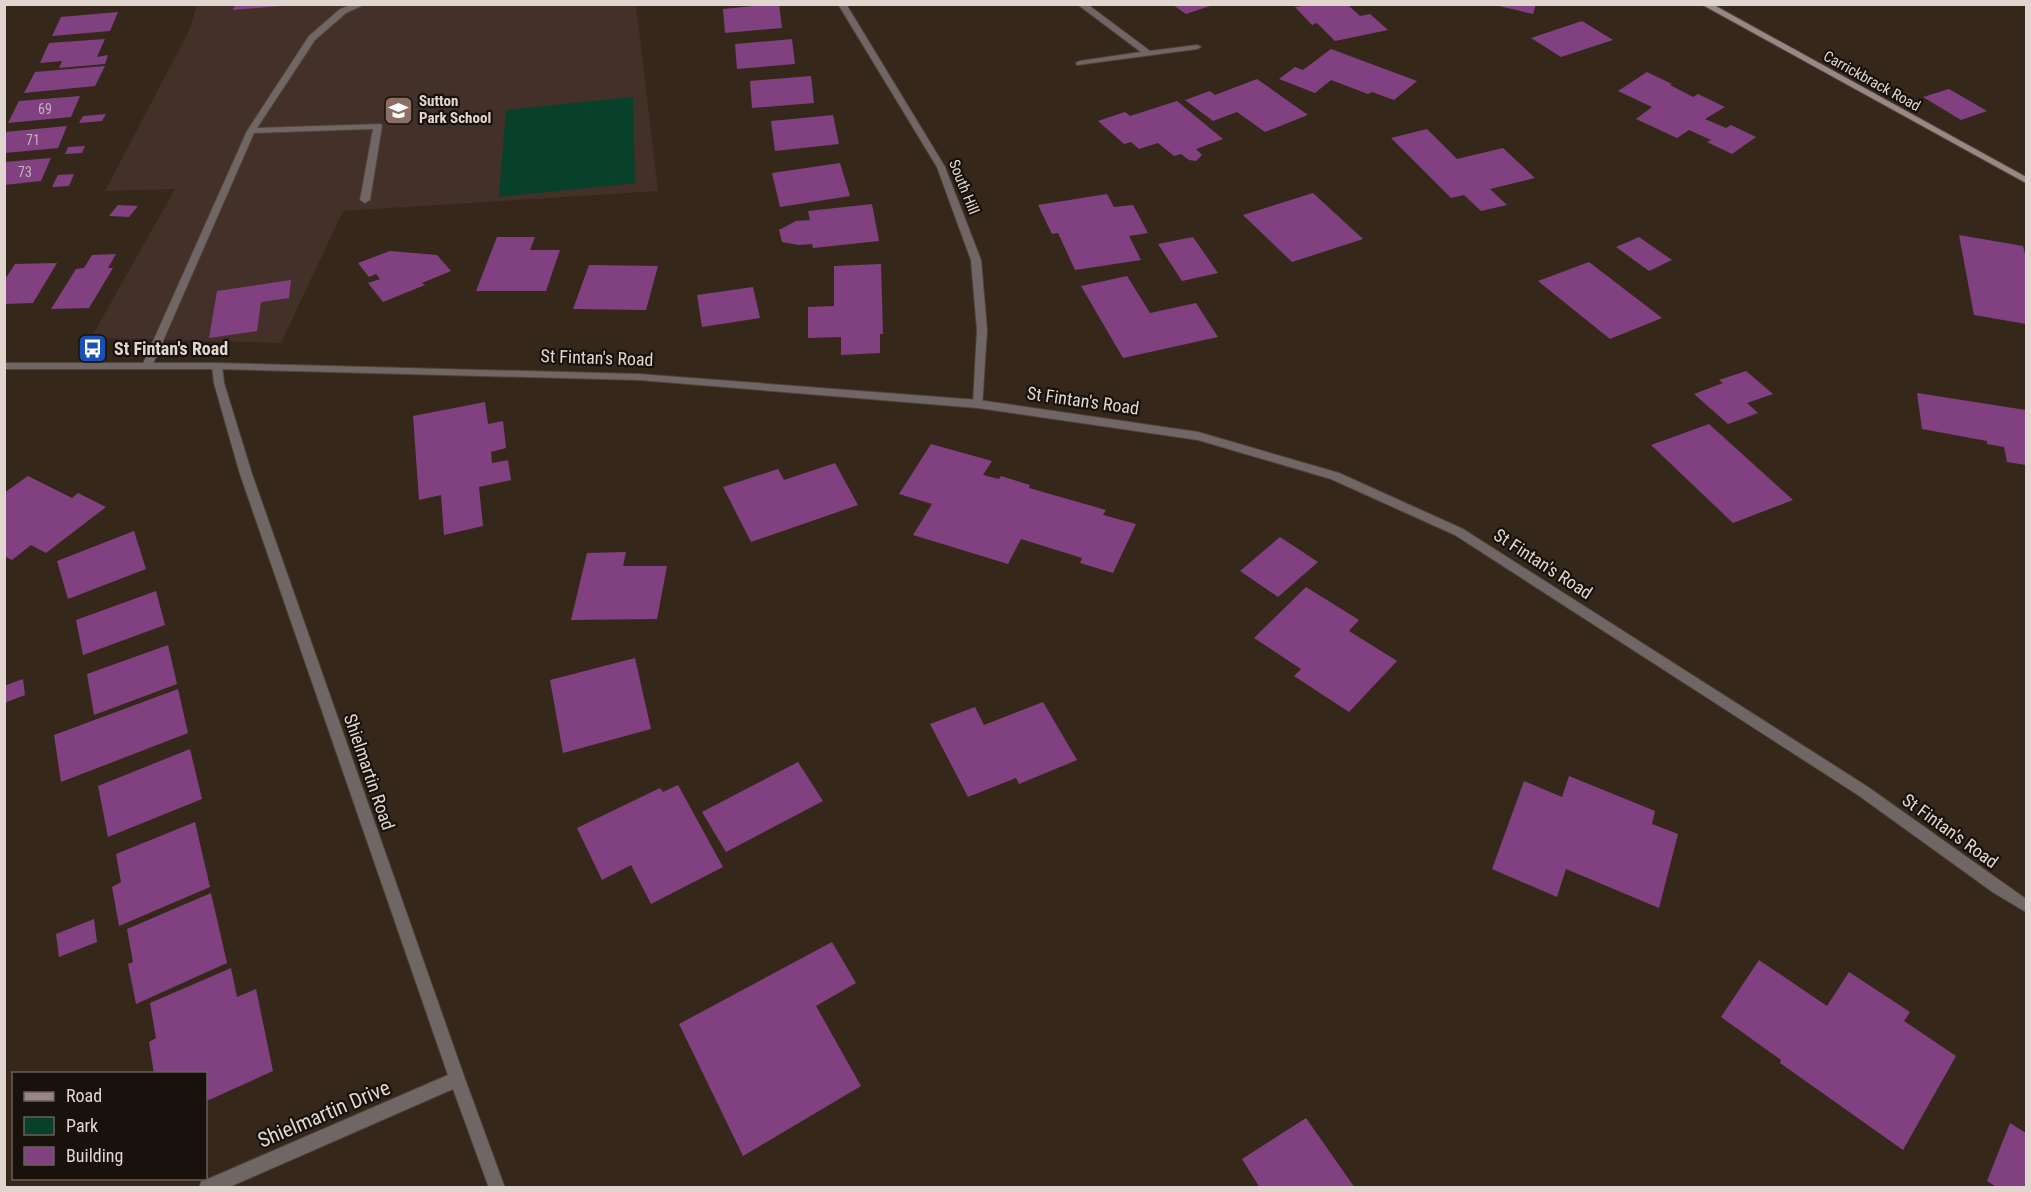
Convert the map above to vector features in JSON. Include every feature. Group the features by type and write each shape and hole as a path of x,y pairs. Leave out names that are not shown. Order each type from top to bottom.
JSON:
{"main road":[{"name":"Carrickbrack Road","path":"1705,4 2026,180"}],"street":[{"path":"147,366 250,131 312,38 343,11 362,4"},
{"name":"South Hill","path":"842,4 941,167 976,260 982,330 978,404"},
{"path":"1081,4 1149,54"},
{"path":"1080,63 1197,47"},
{"path":"250,131 378,126 365,200"},
{"name":"St Fintan's Road","path":"4,366 217,366 639,376 978,404 1198,436 1335,476 1459,532 1863,791 2026,906"},
{"name":"Shielmartin Road","path":"217,366 219,383 246,474 497,1188"},
{"name":"Shielmartin Drive","path":"207,1188 457,1079"}],"shaded area":[{"name":"Sutton Park School","path":"197,5 636,5 658,191 343,211 281,343 91,338 175,189 105,191 189,31"}],"green space":[{"path":"633,97 635,183 499,197 506,110"}],"building":[{"path":"779,4 782,28 725,33 723,9"},
{"path":"1172,4 1213,4 1213,5 1186,14"},
{"path":"1490,4 1536,4 1533,14"},
{"path":"235,5 281,5 281,6 233,10"},
{"path":"1348,5 1360,16 1370,14 1388,30 1335,41 1317,23 1312,25 1295,7"},
{"path":"118,12 110,31 52,36 61,17"},
{"path":"1582,21 1613,40 1561,57 1531,38"},
{"path":"105,39 97,57 108,55 105,64 59,68 62,61 40,63 49,43"},
{"path":"792,39 795,64 737,69 735,44"},
{"path":"1331,49 1417,81 1394,100 1372,92 1368,94 1331,80 1315,93 1279,79 1295,67 1303,70"},
{"path":"105,66 95,86 24,93 35,72"},
{"path":"1647,72 1693,97 1698,94 1725,107 1705,119 1726,128 1731,125 1756,137 1732,154 1707,142 1711,140 1689,130 1677,138 1636,119 1652,107 1618,91"},
{"path":"811,76 814,103 752,108 750,81"},
{"path":"1257,79 1308,115 1265,132 1237,112 1213,121 1185,100 1210,91 1215,95"},
{"path":"1949,89 1987,111 1961,120 1923,97"},
{"path":"80,96 71,117 8,123 19,101"},
{"path":"1177,101 1223,139 1196,149 1202,155 1196,161 1189,160 1181,154 1174,156 1158,143 1139,149 1131,142 1124,144 1098,121 1125,112 1130,116"},
{"path":"106,114 102,121 79,123 83,116"},
{"path":"833,115 839,144 775,151 771,121"},
{"path":"67,126 58,148 5,153 5,132"},
{"path":"1427,129 1457,159 1503,148 1535,178 1490,189 1507,205 1481,211 1464,195 1451,198 1391,138"},
{"path":"85,146 82,153 65,154 68,147"},
{"path":"51,158 41,181 4,185 4,162"},
{"path":"840,163 850,196 780,207 772,173"},
{"path":"74,174 69,186 52,187 58,175"},
{"path":"1313,193 1363,239 1292,262 1243,215"},
{"path":"1107,194 1114,207 1133,205 1148,233 1129,236 1141,260 1075,270 1058,233 1052,234 1038,205"},
{"path":"872,204 879,241 813,248 812,244 799,245 782,242 779,230 796,221 810,220 808,211"},
{"path":"118,205 138,206 129,217 109,216"},
{"path":"1959,235 2023,246 2026,258 2026,324 1974,315"},
{"path":"497,237 535,237 530,250 560,250 546,291 476,291"},
{"path":"1193,237 1218,273 1182,281 1158,244"},
{"path":"1639,237 1672,260 1649,271 1616,247"},
{"path":"390,251 437,255 451,271 422,283 425,285 383,302 368,283 380,279 376,274 369,277 358,263"},
{"path":"116,254 108,268 113,268 89,308 51,309 76,269 84,268 92,255"},
{"path":"1589,262 1662,318 1610,339 1538,281"},
{"path":"57,263 33,303 4,304 4,281 15,264"},
{"path":"881,264 883,334 880,334 880,353 841,355 841,337 808,338 808,307 834,306 834,266"},
{"path":"589,265 658,266 646,310 573,309"},
{"path":"1127,276 1150,313 1196,303 1218,337 1123,358 1081,286"},
{"path":"291,280 289,298 261,302 257,331 209,338 217,291"},
{"path":"753,287 760,318 702,327 697,295"},
{"path":"1746,371 1773,394 1747,403 1758,413 1728,424 1694,394 1723,383 1719,380"},
{"path":"1917,393 2026,410 2026,465 2007,462 2004,447 1987,444 1987,441 1922,429"},
{"path":"485,402 488,424 503,421 506,448 491,452 492,463 508,460 511,480 479,487 483,526 444,535 441,495 419,500 413,416"},
{"path":"1709,424 1793,500 1733,523 1651,445"},
{"path":"931,444 992,461 983,475 999,479 1001,476 1030,485 1029,488 1106,510 1103,515 1136,524 1113,573 1080,563 1082,558 1021,539 1008,564 913,535 932,504 899,494"},
{"path":"835,463 858,505 751,542 723,487 778,469 784,480"},
{"path":"28,476 72,498 78,493 106,507 46,553 31,545 12,560 4,556 4,493"},
{"path":"134,531 146,569 68,599 57,561"},
{"path":"1280,537 1318,562 1278,597 1240,571"},
{"path":"626,552 623,566 667,566 657,619 571,620 587,553"},
{"path":"1306,587 1359,620 1349,631 1397,661 1349,712 1294,676 1301,669 1254,638"},
{"path":"156,591 165,625 83,655 76,620"},
{"path":"168,645 177,684 94,715 87,674"},
{"path":"635,658 651,729 563,753 550,680"},
{"path":"23,679 25,695 4,703 4,686"},
{"path":"178,689 188,733 61,782 54,735"},
{"path":"1043,702 1077,760 1019,784 1016,778 968,797 930,724 975,707 984,725"},
{"path":"190,749 202,799 108,837 98,786"},
{"path":"798,762 823,801 726,852 702,812"},
{"path":"1569,776 1655,811 1652,824 1678,834 1659,908 1566,869 1557,897 1492,869 1524,781 1562,797"},
{"path":"678,785 723,867 651,904 631,865 602,880 577,828 660,788 663,792"},
{"path":"195,822 210,887 119,926 112,887 121,882 116,854"},
{"path":"211,893 227,963 136,1004 128,964 133,962 127,929"},
{"path":"94,919 97,942 59,957 56,934"},
{"path":"832,942 856,983 816,1006 861,1086 743,1156 679,1024"},
{"path":"1759,960 1827,1006 1849,972 1910,1012 1904,1021 1956,1056 1903,1150 1780,1063 1781,1060 1721,1017"},
{"path":"231,968 237,997 256,989 273,1071 209,1100 207,1099 207,1072 154,1072 149,1042 156,1038 150,1003"},
{"path":"1306,1118 1355,1188 1260,1188 1242,1159"},
{"path":"2010,1123 2026,1133 2026,1188 1998,1188 1987,1181"}],"place":[{"name":"Sutton Park School","path":"398,110"},
{"name":"St Fintan's Road","path":"93,349"}]}
